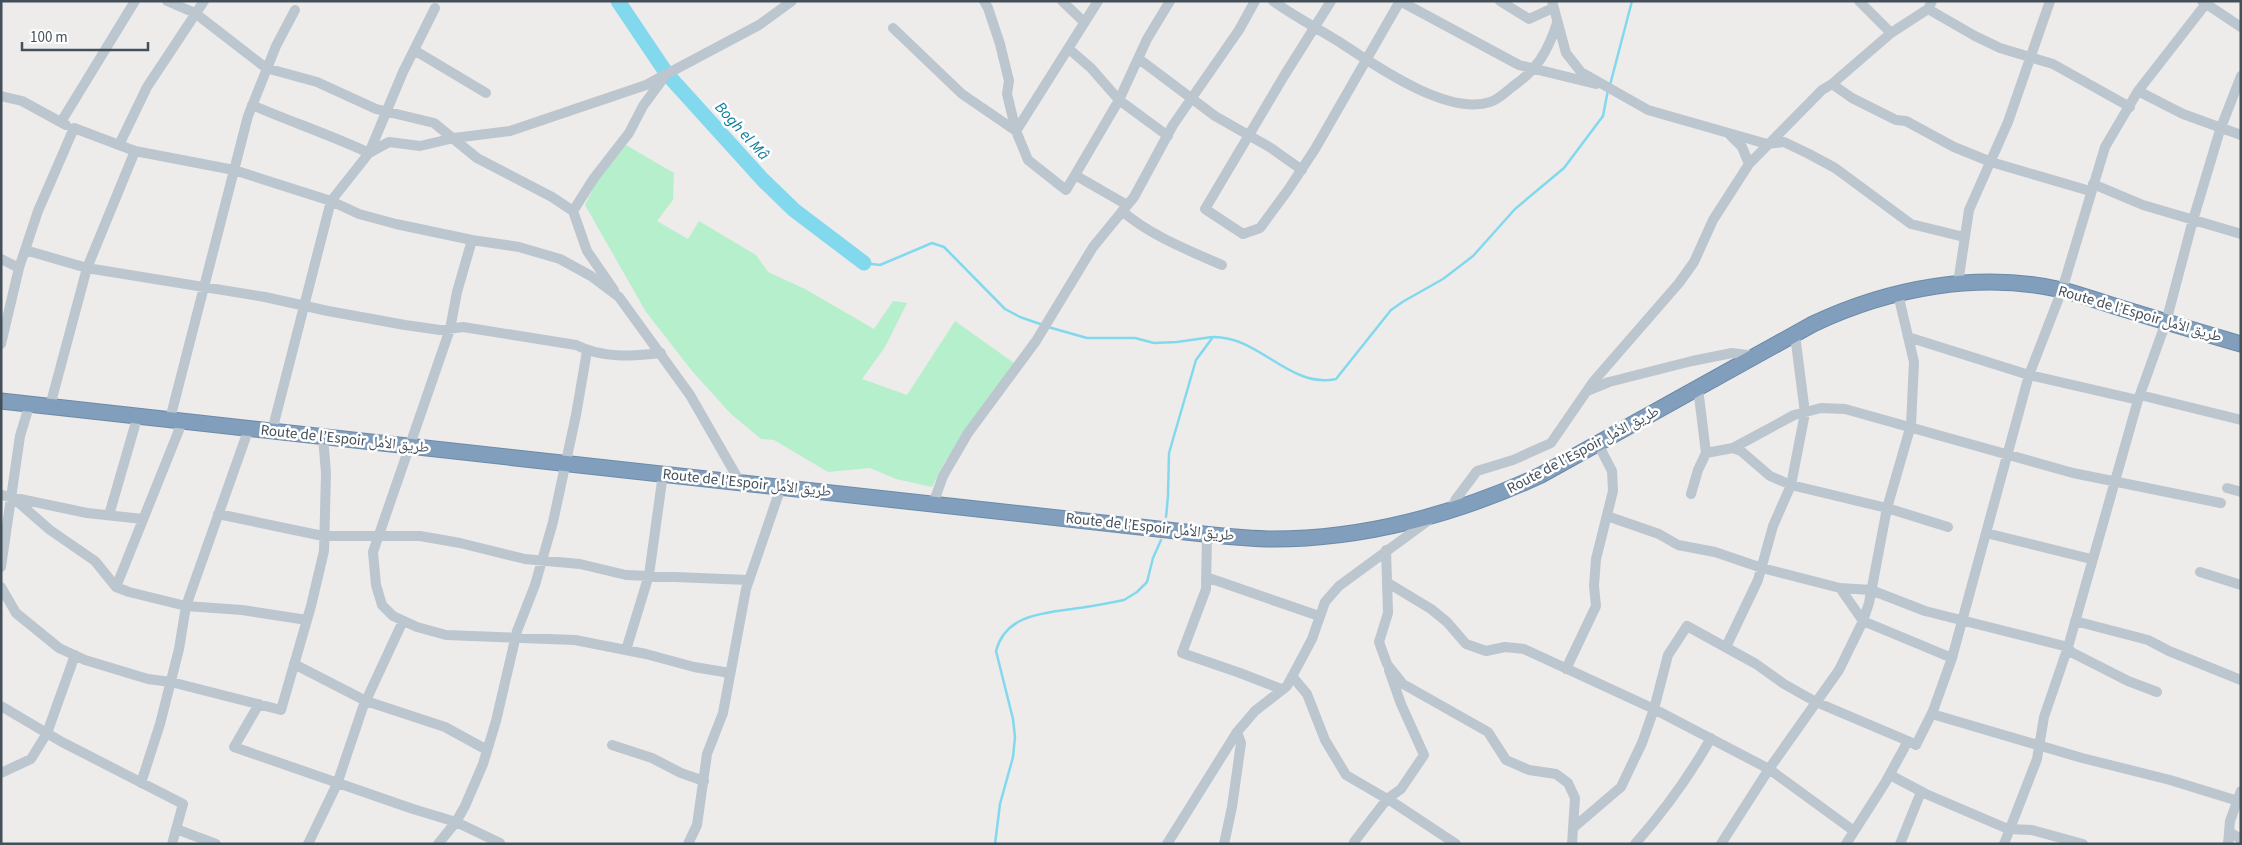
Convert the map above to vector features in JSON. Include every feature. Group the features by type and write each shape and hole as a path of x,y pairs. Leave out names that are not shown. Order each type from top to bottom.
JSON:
{"highway":[{"name":"Route de l’Espoir طريق الأمل","path":"1,401 1207,534 1268,539 1302,538 1346,533 1443,513 1516,487 1839,312 1898,294 1958,283 2026,285 2062,290 2241,344"}],"street":[{"path":"61,122 135,1"},
{"path":"167,1 195,13 266,68 317,82 386,111 434,123 477,158 552,197 574,211 587,251 690,395 740,482"},
{"path":"119,146 147,87 204,1"},
{"path":"369,153 389,142 420,146 454,138 510,131 646,86 758,25 792,1"},
{"path":"984,1 1000,44 1009,81 1007,94 1016,131 1028,160 1066,190 1119,100 1139,60 1147,38 1170,1"},
{"path":"1062,1 1084,22"},
{"path":"1016,131 1098,1"},
{"path":"934,504 943,476 968,433 1016,370 1094,247 1139,189 1173,125 1239,30 1255,1"},
{"path":"1273,1 1366,60 1414,87 1445,101 1464,104 1491,102 1534,68 1549,48 1557,23"},
{"path":"1331,1 1205,209 1242,234 1260,228 1302,170 1400,1 1511,60 1534,68 1609,87"},
{"path":"1500,1 1529,18 1552,4 1566,53 1581,72 1648,110 1692,121 1729,134 1767,144 1784,142 1826,163 1911,224 1964,237"},
{"path":"1859,1 1891,33"},
{"path":"1958,283 1969,210 1991,162 2031,59 2050,1"},
{"path":"1574,828 1620,787 1642,743 1654,709 1668,655 1687,626 1726,647 1816,702 1916,745 1932,714 1952,658 2029,375 2062,290 2091,188 2105,147 2138,92 2203,3 2241,27"},
{"path":"1167,844 1237,732 1255,711 1286,686 1312,639 1318,616 1325,602 1339,586 1386,550 1443,513 1477,471 1514,460 1551,443 1587,391 1624,344 1679,284 1694,262 1713,220 1750,164 1767,144 1822,90 1832,84 1891,33 1930,5 1975,36 2031,59 2053,64 2130,107"},
{"path":"272,431 331,201 369,153 386,111 435,8"},
{"path":"116,586 143,519 177,420 203,286 252,105 266,68 295,10"},
{"path":"893,28 962,94 1016,131"},
{"path":"1069,49 1091,68 1119,100 1168,136"},
{"path":"414,50 486,93"},
{"path":"1139,60 1215,116 1271,148 1302,170"},
{"path":"574,211 594,178 629,133 643,106 667,74"},
{"path":"2004,844 2008,829 2034,768 2044,717 2068,647 2139,397 2166,322 2193,220 2222,127 2241,76"},
{"path":"1832,84 1852,98 1896,120 1906,121 1954,147 1991,162 2091,188 2241,234"},
{"path":"2138,92 2183,114 2241,135"},
{"path":"1,96 22,101 74,128 135,152 234,170 331,201 358,214 472,240 519,247 560,259 590,276 619,297"},
{"path":"252,105 309,129 342,140 369,153"},
{"path":"1,344 19,268 38,211 74,128"},
{"path":"1729,134 1742,147 1750,164"},
{"path":"50,406 87,268 135,152"},
{"path":"1074,175 1125,208 1137,224 1182,248 1222,265"},
{"path":"472,240 457,292 450,329 373,552 376,585 382,605 393,616 403,621 417,627 446,634 575,640 626,650 694,668 730,673"},
{"path":"25,250 87,268 147,279 203,286 405,325 440,330 463,327 502,332 576,345 587,350 617,357 661,353"},
{"path":"1,259 19,268"},
{"path":"1721,844 1769,769 1839,670 1869,603 1887,508 1911,426 1914,362 1898,294"},
{"path":"1726,647 1762,568 1772,526 1791,485 1805,413 1795,335"},
{"path":"1908,337 2029,375 2241,420"},
{"path":"438,844 456,822 479,773 496,721 515,638 543,560 576,415 587,350"},
{"path":"1587,391 1609,382 1692,361 1732,353 1755,356"},
{"path":"1691,494 1698,470 1706,453 1698,388"},
{"path":"1,567 6,496 20,436 30,404"},
{"path":"1706,453 1733,448 1794,415 1821,408 1846,409 2072,473 2221,503"},
{"path":"109,515 138,415"},
{"path":"140,783 160,724 171,682 186,606 249,428"},
{"path":"1,587 16,613 59,648 148,679 171,682 282,710 324,550 326,473 323,437"},
{"path":"1566,669 1596,606 1594,586 1596,559 1613,491 1612,471 1598,444"},
{"path":"1733,448 1741,451 1770,476 1791,485 1887,508 1948,527"},
{"path":"626,650 649,575 663,474"},
{"path":"688,844 697,825 707,754 723,713 748,580 781,487"},
{"path":"2228,488 2241,492"},
{"path":"6,496 87,513 143,519"},
{"path":"6,496 95,562 116,586 129,592 186,606 242,610 307,620"},
{"path":"218,514 323,536 420,536 460,543 525,559 580,564 626,575 748,580"},
{"path":"1607,516 1659,534 1678,545 1715,552 1762,568 1840,588 1870,590 1925,611 2068,647 2071,652 2128,681 2156,692"},
{"path":"1986,533 2092,559"},
{"path":"1207,534 1206,589 1182,653 1240,673 1281,690"},
{"path":"1354,842 1387,799 1402,789 1424,755 1401,704 1379,642 1388,612 1386,550"},
{"path":"2200,572 2241,585"},
{"path":"1206,577 1318,616"},
{"path":"1388,582 1447,622 1466,644 1486,651 1505,647 1524,649 1654,709 1769,769 1854,832"},
{"path":"1840,588 1863,620 1952,658"},
{"path":"308,844 337,784 366,701 403,621"},
{"path":"2075,621 2148,640 2169,651 2241,680"},
{"path":"1,772 31,759 47,733 75,655"},
{"path":"294,664 366,701 445,727 487,750"},
{"path":"1387,664 1403,684 1488,732 1506,760 1529,770 1556,774 1568,783 1575,798 1572,844"},
{"path":"1292,676 1307,694 1325,740 1346,775 1456,844"},
{"path":"259,704 234,747 337,784 456,822 500,843"},
{"path":"1,706 47,733 183,804 172,844"},
{"path":"1932,714 2091,760 2239,796 2230,821 2228,844"},
{"path":"1224,844 1232,807 1241,743 1237,732"},
{"path":"1635,844 1665,809 1694,769 1711,738"},
{"path":"1846,844 1890,775 1908,742"},
{"path":"612,745 652,758 681,773 704,781"},
{"path":"1890,775 1921,792 2008,829 2032,830 2083,844"},
{"path":"1900,844 1921,792"},
{"path":"176,829 216,844"},
{"path":"2229,832 2241,839"}],"green space":[{"path":"626,145 674,173 673,200 657,221 688,239 699,221 756,255 768,272 805,289 874,329 893,301 907,303 885,347 862,379 907,395 955,321 1014,363 944,463 932,487 896,479 870,468 828,472 774,440 761,439 731,414 692,371 646,312 585,205 598,179"}],"waterway":[{"name":"Bogh el Mâ","path":"618,1 667,74 763,180 794,210 864,263"},
{"path":"1610,85 1632,1"},
{"path":"1166,517 1169,453 1196,360 1213,337 1230,339 1245,345 1304,377 1319,380 1336,379 1391,310 1443,279 1473,256 1515,209 1564,168 1603,116 1608,90"},
{"path":"864,263 880,265 932,243 944,247 1005,309 1020,317 1043,325"},
{"path":"1048,327 1087,338 1135,338 1154,343 1212,337"},
{"path":"995,844 1000,804 1013,757 1015,737 1013,719 996,651 1001,638 1018,622 1029,617 1054,611 1124,600 1137,592 1147,582 1153,558 1161,540"}]}
